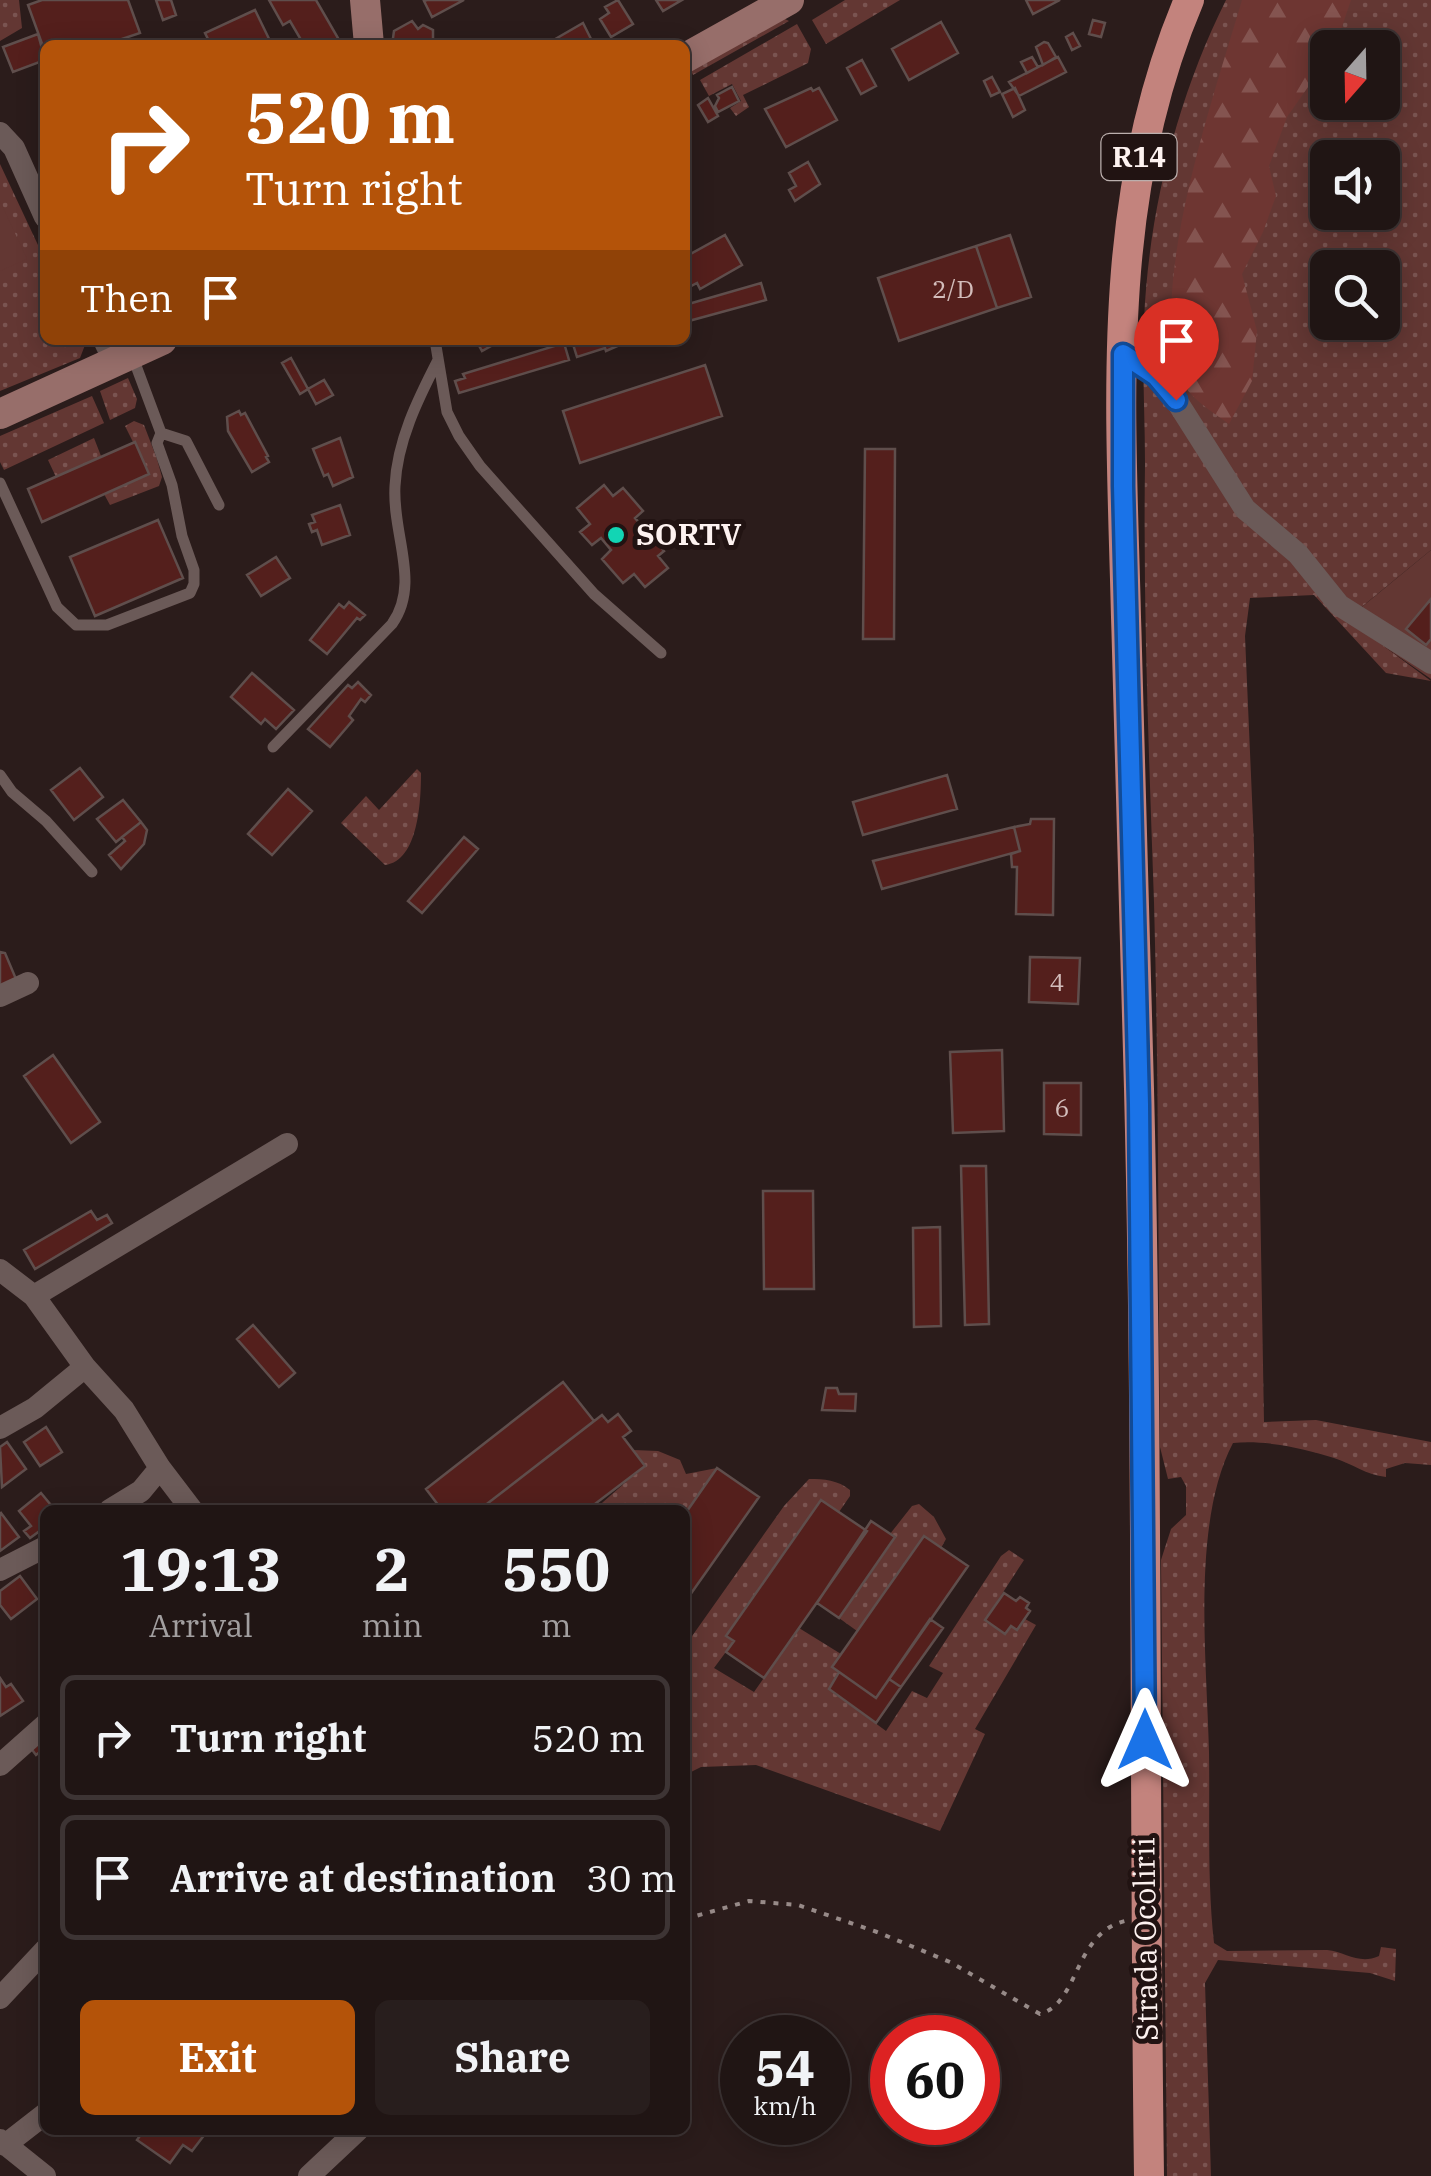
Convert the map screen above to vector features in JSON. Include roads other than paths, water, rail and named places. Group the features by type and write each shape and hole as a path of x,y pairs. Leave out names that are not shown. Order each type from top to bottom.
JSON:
{"main road":[{"path":"365,0 369,40"},
{"name":"R14","path":"1123,322 1124,262 1135,175 1162,69 1189,0"},
{"name":"R14","path":"1123,322 1145,191 1173,90 1208,0"},
{"path":"690,55 779,2"},
{"name":"Strada Ocolirii","path":"1123,322 1123,486 1139,1104 1149,2176"},
{"path":"0,414 117,353 145,345"}],"street":[{"path":"0,133 14,148 40,206"},
{"path":"1123,354 1156,376 1176,400 1245,509 1298,554 1339,606 1431,662"},
{"path":"0,996 28,983"},
{"path":"34,1296 288,1144"},
{"path":"0,1270 34,1296 85,1367 124,1410 188,1505"},
{"path":"0,1428 35,1408 85,1367"},
{"path":"118,1505 140,1491 160,1468"},
{"path":"0,1570 40,1550"},
{"path":"0,1764 40,1729"},
{"path":"0,1998 40,1955"},
{"path":"40,2117 2,2143 42,2175"},
{"path":"309,2176 353,2135"}],"lane":[{"path":"436,345 447,412 480,466 594,594 661,654"},
{"path":"117,353 161,433 186,441 219,505"},
{"path":"273,747 392,624 404,604 406,576 394,520 395,482 417,400 438,360"},
{"path":"0,483 56,607 76,624 108,625 172,602 190,593 194,584 194,570 182,536 172,484 157,443 161,433"},
{"path":"0,775 92,872"}],"place":[{"name":"SORTV","path":"616,535"}]}
